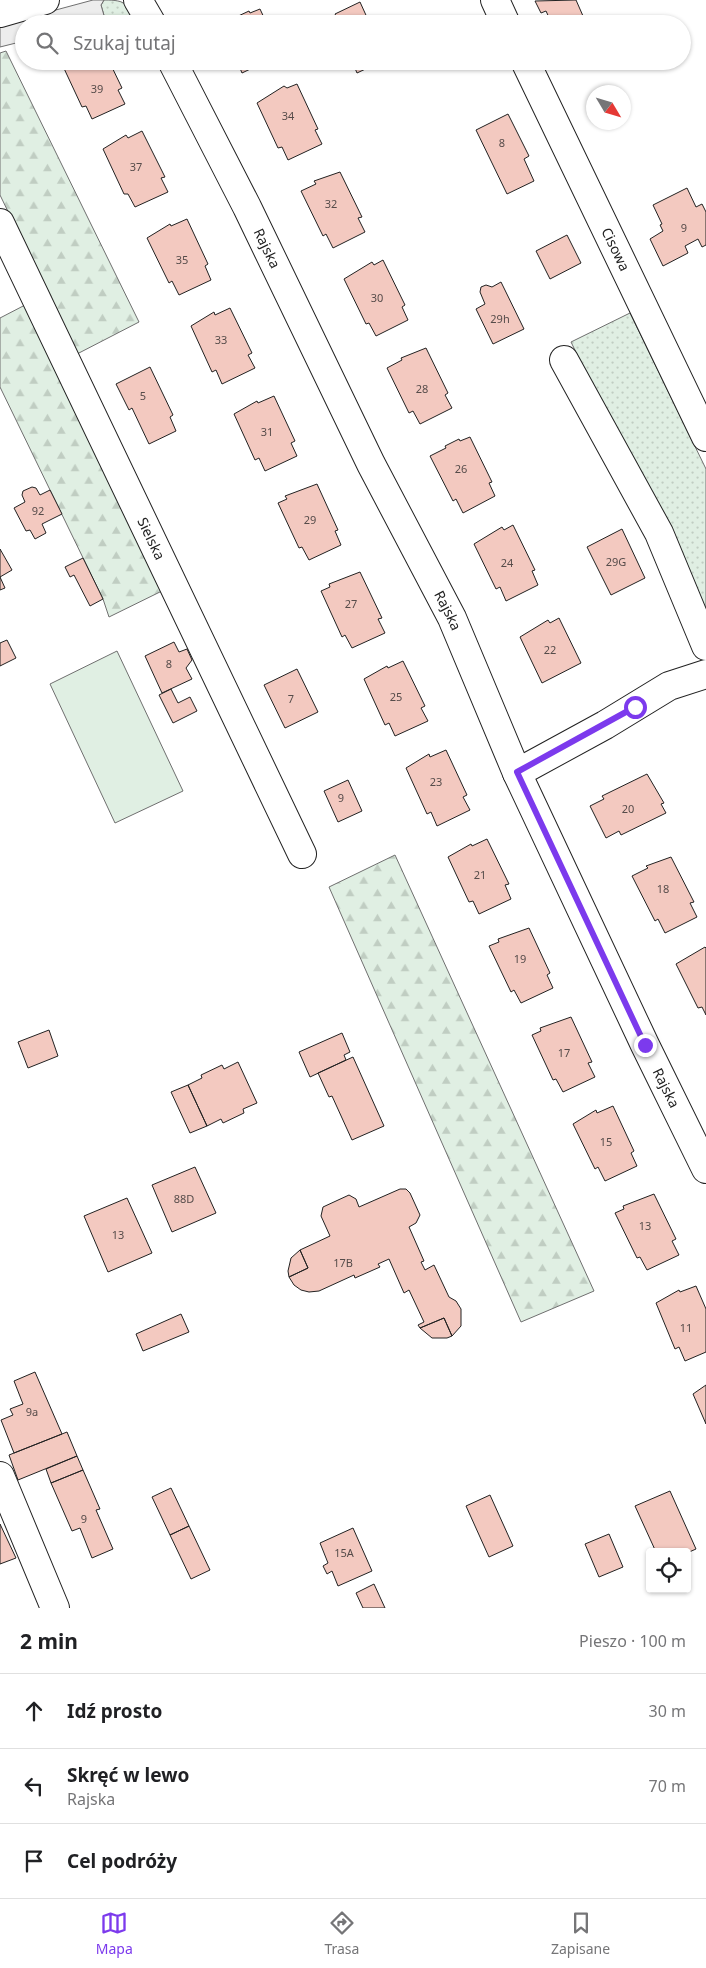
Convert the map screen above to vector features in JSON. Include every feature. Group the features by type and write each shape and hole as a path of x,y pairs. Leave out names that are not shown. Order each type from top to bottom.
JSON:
{"street":[{"path":"0,13 45,0"},
{"path":"138,0 147,15"},
{"path":"495,0 502,15"},
{"name":"Rajska","path":"177,70 247,207 371,464 452,618 517,772 645,1045 706,1168"},
{"name":"Cisowa","path":"529,70 706,437"},
{"name":"Sielska","path":"0,223 302,854"},
{"path":"564,360 659,534 706,646"},
{"path":"517,772 605,725 669,686 706,674"},
{"path":"0,1476 56,1608"}],"green space":[{"path":"104,0 122,2 133,15 104,15 101,5"},
{"path":"6,51 139,322 77,354 0,195 0,53"},
{"path":"27,304 166,589 109,617 103,599 0,387 0,318"},
{"path":"630,313 706,469 706,617 571,342"},
{"path":"117,651 183,791 115,823 50,684"},
{"path":"395,855 594,1291 521,1322 329,887"}],"shaded area":[{"path":"93,0 104,0 101,5 104,15 37,15"},
{"path":"15,21 15,43 0,47 0,25"}],"building":[{"path":"576,0 583,15 548,15 546,11 541,13 535,1"},
{"path":"360,2 366,15 336,15"},
{"path":"260,9 263,15 240,15 249,11 250,13"},
{"path":"65,70 113,70 122,88 118,90 125,104 92,119 86,106 82,107"},
{"path":"297,84 318,129 315,130 322,144 288,160 282,147 278,148 257,103 284,86 287,88"},
{"path":"508,114 529,156 524,159 534,181 507,194 476,130"},
{"path":"142,131 165,177 161,178 168,192 135,207 128,194 124,194 103,149 126,135 128,138"},
{"path":"340,172 362,217 358,218 365,232 333,248 326,234 323,236 301,191 316,184 314,181"},
{"path":"687,188 696,207 702,204 706,212 706,245 702,247 698,239 685,246 688,253 663,266 650,239 663,231 660,225 662,224 653,205"},
{"path":"187,219 208,264 205,266 211,280 179,295 172,281 169,283 147,238 170,224 171,226"},
{"path":"567,235 581,263 550,279 536,251"},
{"path":"383,260 405,305 402,307 408,320 376,336 369,323 366,324 344,279 372,262 374,265"},
{"path":"501,282 524,329 493,344 476,309 485,304 480,292 481,287 486,285 492,287"},
{"path":"230,308 252,353 248,355 255,368 222,384 216,370 212,372 191,326 214,312 215,315"},
{"path":"426,348 448,393 445,395 452,408 420,424 413,411 409,413 387,368 402,360 401,358"},
{"path":"150,367 173,415 170,417 176,431 149,444 132,408 129,410 116,384"},
{"path":"274,396 295,441 291,443 297,456 265,471 259,458 255,460 234,414 257,401 258,403"},
{"path":"470,437 492,482 489,483 495,496 463,513 456,499 453,501 430,456 459,439 460,441"},
{"path":"317,484 338,530 335,531 341,545 309,560 302,547 299,548 278,503 287,499 285,496"},
{"path":"32,487 36,488 40,495 50,490 62,514 42,524 46,533 35,539 30,530 26,531 14,508 25,502 22,495 23,491"},
{"path":"513,525 535,570 532,571 538,585 506,601 500,587 496,589 474,544 502,527 504,530"},
{"path":"622,529 645,578 611,595 587,547"},
{"path":"0,549 12,570 0,577"},
{"path":"83,558 103,599 90,606 74,575 70,577 65,567"},
{"path":"360,572 382,618 378,619 385,633 352,648 345,635 342,637 321,591 330,587 329,584"},
{"path":"0,577 5,588 0,590"},
{"path":"559,618 581,663 542,683 520,637 548,620 550,623"},
{"path":"7,640 16,658 0,666 0,643"},
{"path":"174,642 179,652 187,649 192,660 186,668 192,679 162,693 145,656"},
{"path":"403,661 425,706 421,708 428,721 395,736 389,723 385,725 364,679 387,666 388,668"},
{"path":"297,669 318,712 285,728 264,685"},
{"path":"171,689 178,703 190,697 197,711 173,723 159,695"},
{"path":"446,750 467,795 463,797 470,810 437,826 431,812 427,814 406,768 429,754 430,757"},
{"path":"647,774 664,803 661,804 666,813 621,835 619,831 606,838 590,806 604,799 602,796"},
{"path":"348,780 362,811 338,822 324,791"},
{"path":"487,839 509,884 505,885 511,899 479,914 473,901 469,902 448,857 471,844 472,846"},
{"path":"671,857 694,902 690,903 697,917 665,933 658,919 655,921 632,876 648,868 646,866"},
{"path":"529,928 550,973 547,975 553,988 521,1003 514,990 511,992 489,946 499,942 498,939"},
{"path":"705,947 706,1015 702,1007 698,1008 676,964"},
{"path":"571,1017 592,1062 588,1063 595,1077 563,1092 556,1079 553,1080 532,1035 541,1031 540,1028"},
{"path":"49,1030 58,1056 28,1068 18,1042"},
{"path":"342,1033 350,1052 344,1055 346,1060 310,1077 299,1052"},
{"path":"353,1057 384,1126 352,1140 332,1096 329,1097 318,1073"},
{"path":"238,1062 257,1103 243,1109 244,1113 223,1123 221,1119 207,1126 188,1085 202,1078 201,1075 222,1065 224,1069"},
{"path":"188,1085 207,1126 190,1133 171,1092"},
{"path":"613,1106 634,1151 631,1153 637,1166 605,1181 598,1167 595,1169 573,1124 596,1110 597,1113"},
{"path":"195,1167 216,1213 172,1232 152,1185"},
{"path":"400,1189 406,1189 410,1193 420,1215 416,1223 409,1227 424,1261 421,1262 425,1270 434,1265 449,1297 456,1301 461,1309 461,1326 452,1336 444,1318 420,1328 418,1325 424,1322 409,1290 404,1293 389,1259 378,1264 380,1267 355,1278 354,1275 319,1291 309,1292 301,1290 294,1285 289,1277 308,1268 300,1250 330,1236 321,1216 323,1207 349,1195 356,1199 359,1207"},
{"path":"654,1194 676,1239 672,1241 679,1255 647,1270 640,1257 637,1258 615,1213 624,1209 623,1206"},
{"path":"127,1198 152,1253 108,1272 84,1216"},
{"path":"300,1250 308,1268 289,1277 288,1271 291,1258"},
{"path":"696,1286 706,1309 706,1352 685,1361 679,1347 675,1349 656,1303 679,1290 680,1292"},
{"path":"181,1314 189,1332 143,1351 136,1334"},
{"path":"444,1318 452,1336 432,1338 420,1328"},
{"path":"35,1372 62,1434 14,1453 1,1420 13,1415 10,1409 23,1404 14,1381"},
{"path":"706,1385 706,1424 693,1394"},
{"path":"67,1432 77,1456 18,1480 9,1455"},
{"path":"77,1456 83,1470 51,1483 46,1469"},
{"path":"83,1470 100,1509 96,1510 113,1549 92,1558 80,1528 72,1531 51,1483"},
{"path":"171,1488 189,1526 170,1535 152,1497"},
{"path":"670,1491 696,1549 691,1551 691,1548 654,1548 635,1506"},
{"path":"490,1495 513,1546 489,1557 466,1506"},
{"path":"0,1524 16,1558 0,1564"},
{"path":"189,1526 210,1570 191,1579 170,1535"},
{"path":"353,1528 372,1571 338,1586 332,1571 327,1574 323,1566 328,1563 320,1543"},
{"path":"609,1534 623,1567 599,1577 585,1544"},
{"path":"374,1584 385,1608 363,1608 356,1593"}],"route":[{"path":"635,707 517,772 645,1045"}]}
